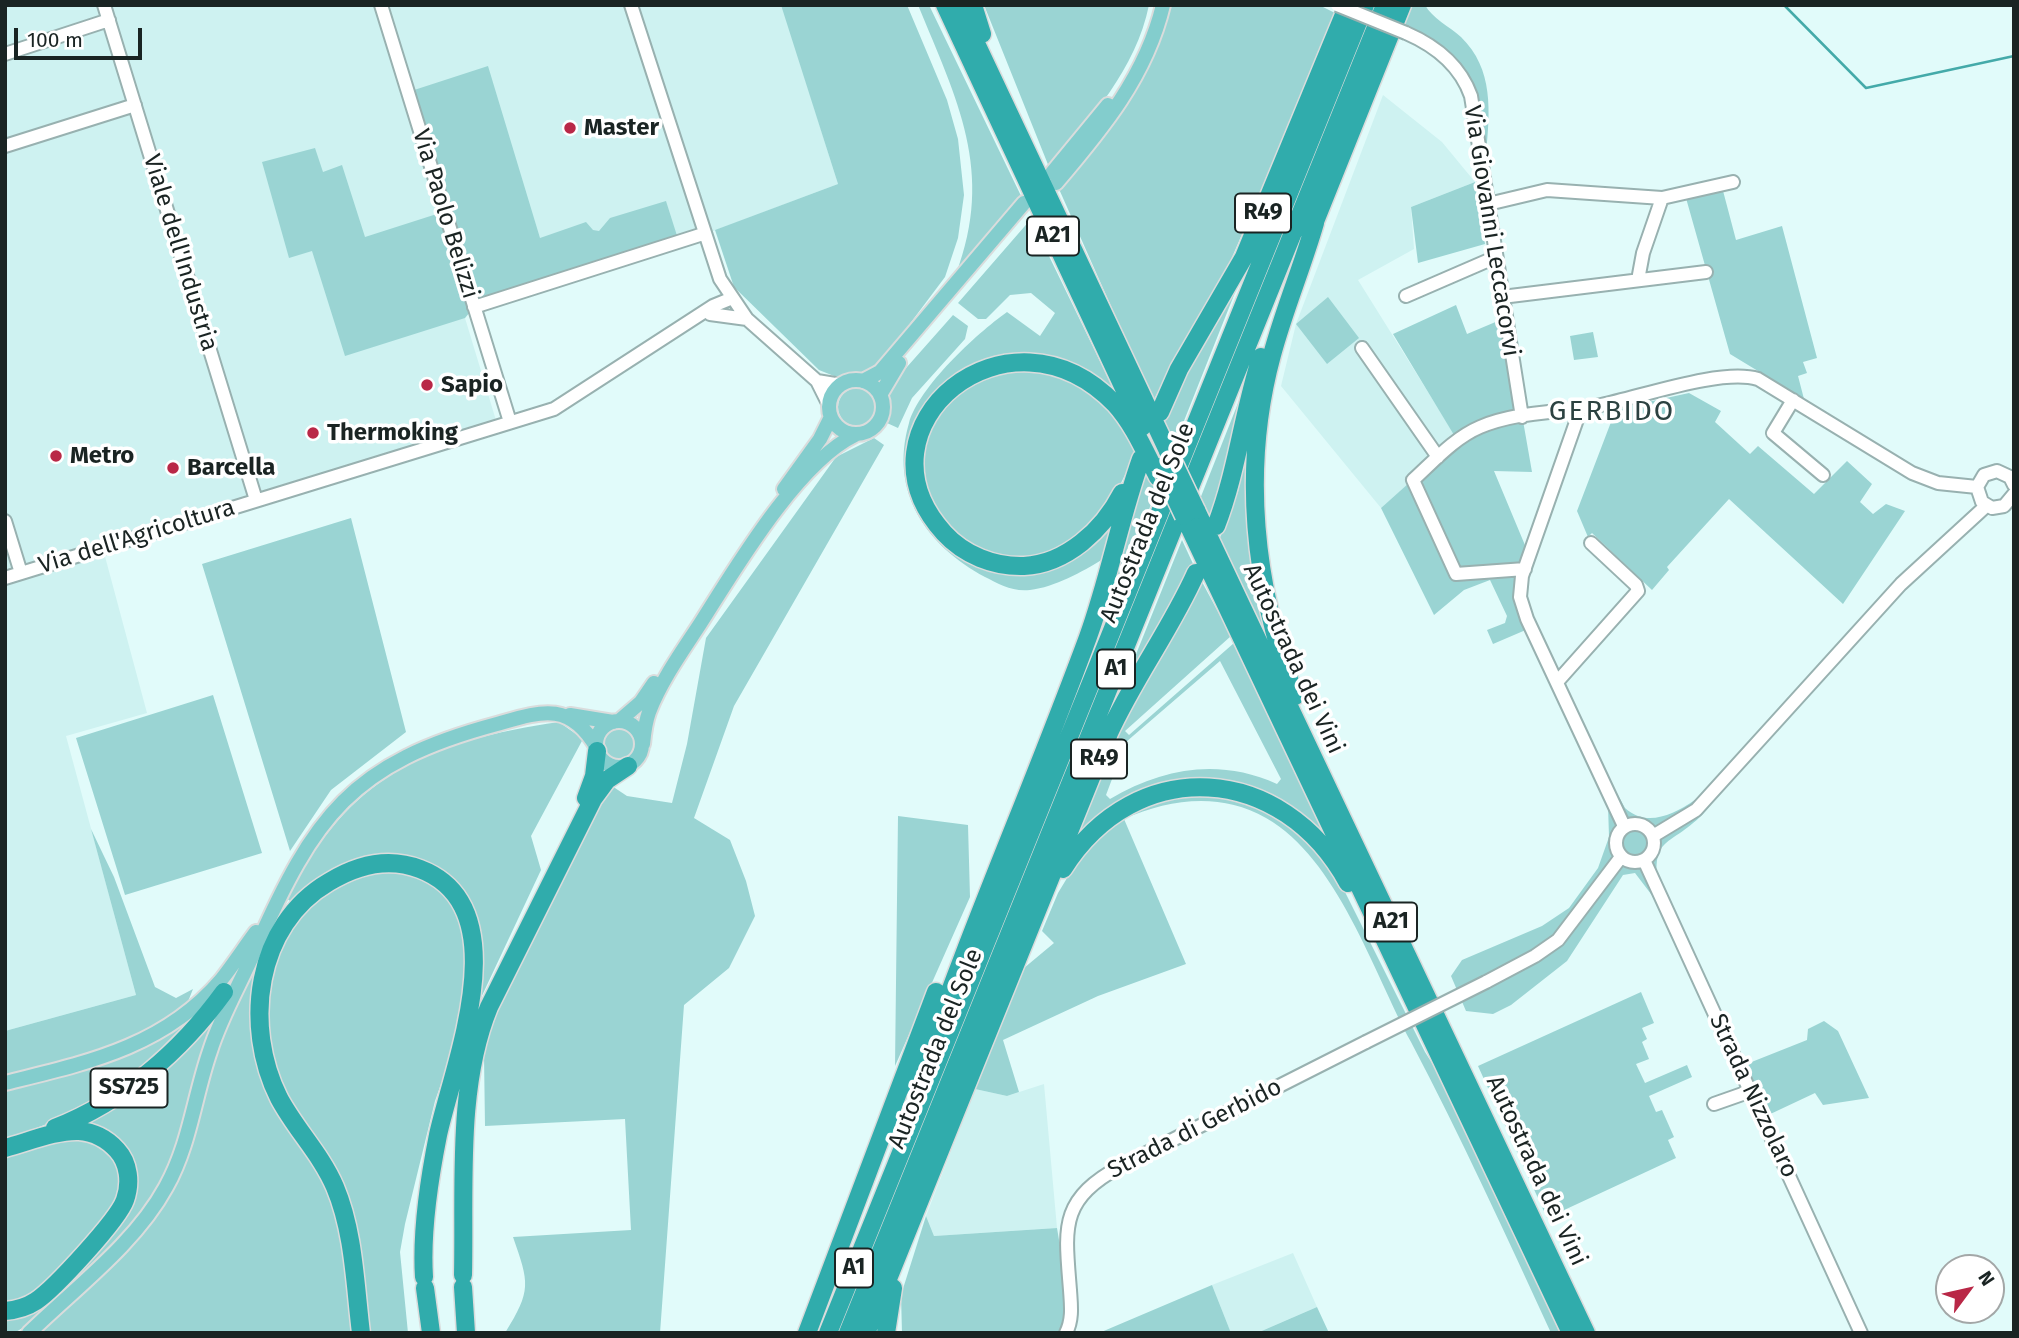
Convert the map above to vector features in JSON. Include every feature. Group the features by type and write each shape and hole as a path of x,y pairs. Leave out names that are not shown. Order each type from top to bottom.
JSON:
{"highway":[{"name":"Autostrada dei Vini","path":"945,5 1162,465 1351,839 1586,1333"},
{"name":"Autostrada dei Vini","path":"958,5 1057,215 1162,465"},
{"path":"973,5 1057,215"},
{"name":"R49","path":"1160,412 1179,369 1244,257 1348,5"},
{"name":"Autostrada del Sole","path":"828,1333 1365,5"},
{"name":"Autostrada del Sole","path":"848,1333 1385,5"},
{"name":"R49","path":"1216,526 1228,491 1250,391 1261,356 1402,5"},
{"path":"1315,223 1279,330 1266,380 1257,439 1255,519 1258,552 1274,633 1351,839"},
{"name":"R49","path":"880,1203 940,1012 1096,615 1120,519 1140,457 1119,498 1094,530 1060,557 1029,566 996,563 957,545 930,515 917,474 918,445 936,403 954,384 991,366 1019,362 1064,369 1105,395 1162,465"},
{"path":"1162,465 1190,518"},
{"name":"Autostrada dei Vini","path":"1190,518 1571,1333"},
{"name":"R49","path":"866,1333 1109,733 1129,693 1174,620 1196,573"},
{"path":"455,1073 485,1002 587,795 597,750"},
{"path":"466,1333 463,1281 469,1092 478,1038 489,1007 593,799 607,780 628,766"},
{"path":"1021,954 1061,872 1093,831 1119,810 1147,795 1178,788 1209,786 1245,794 1273,806 1308,831 1343,874 1369,926 1406,983"},
{"path":"807,1333 926,1014 1014,821"},
{"path":"361,1333 351,1249 340,1200 320,1156 278,1095 263,1054 259,1022 262,977 270,955 296,911 323,885 362,867 393,863 422,870 454,896 470,929 475,974 430,1182 425,1282 431,1333"},
{"name":"SS725","path":"5,1146 70,1121 127,1089 177,1048 224,992"},
{"path":"5,1146 72,1131 91,1133 107,1141 120,1153 127,1168 128,1186 117,1215 48,1291 28,1306 5,1311"},
{"path":"886,1333 892,1289 913,1222"}],"main road":[{"path":"1153,5 1144,37 1120,86 1054,178 1122,100 1150,47 1163,5"},
{"path":"597,750 601,730 641,702 741,544 820,439 841,385 863,381 880,372 1026,208 889,376 880,395"},
{"path":"561,713 585,729 606,763 613,767 628,766 641,753 644,728 657,694 738,564 806,476 834,446 872,430 880,421 883,405 880,395 863,381"},
{"path":"830,411 840,429 855,435"},
{"path":"23,1333 34,1328 133,1231 165,1190 186,1142 221,1019 273,908 321,825 375,773 412,751 448,737 532,715 561,713 616,721 635,727 643,744"},
{"path":"5,1083 110,1057 175,1022 221,980 273,908"},
{"name":"SS725","path":"224,992 273,908"}],"street":[{"name":"Viale dell'Industria","path":"104,5 256,500"},
{"name":"Via Paolo Belizzi","path":"381,5 510,422"},
{"path":"631,5 703,234 720,279 730,299 747,319 817,381 830,411"},
{"name":"Via Giovanni Leccacorvi","path":"1337,5 1406,33 1445,57 1467,86 1479,137 1522,417"},
{"path":"5,54 109,20"},
{"path":"5,146 135,105"},
{"path":"1488,204 1547,190 1662,198 1733,182"},
{"path":"1638,280 1643,253 1662,198"},
{"path":"474,307 703,234"},
{"path":"1406,296 1496,257"},
{"path":"1502,297 1706,272"},
{"path":"720,279 706,313 747,319"},
{"name":"Via dell'Agricoltura","path":"5,578 554,409 730,299"},
{"path":"1362,348 1438,457"},
{"path":"1525,569 1456,574 1413,480 1478,427 1745,375 1758,379 1912,473 1938,483 1977,488"},
{"path":"817,381 841,385"},
{"path":"1793,400 1773,433 1823,475"},
{"path":"1581,408 1525,569 1520,597 1624,826"},
{"path":"1986,506 1979,498 1977,488 1984,475 1997,471 2010,477 2014,485"},
{"path":"1653,836 1696,810 1892,593 1986,506 2004,506 2014,494"},
{"path":"5,521 21,573"},
{"path":"1557,682 1638,591 1636,585 1591,543"},
{"path":"1644,825 1653,836 1653,850 1644,860 1636,862 1621,857 1615,844 1616,837 1624,826 1644,825"},
{"name":"Strada di Gerbido","path":"1066,1333 1072,1311 1065,1236 1073,1210 1089,1186 1121,1166 1535,956 1558,940 1621,857"},
{"name":"Strada Nizzolaro","path":"1644,860 1861,1333"},
{"path":"1714,1104 1751,1091"}],"shaded area":[{"path":"5,5 782,5 838,184 703,235 474,307 465,318 498,427 103,549 147,713 66,736 136,995 5,1031"},
{"path":"781,5 907,5 947,100 958,139 964,195 958,238 945,277 885,357 863,374 839,378 819,370 734,287 715,230 838,184"},
{"path":"918,5 929,5 1023,200 956,274 967,237 972,202 971,169 966,136 957,105"},
{"path":"984,5 1149,5 1134,51 1110,92 1049,167"},
{"path":"1168,5 1319,5 1337,14 1230,262 1153,401 1059,189 1115,118"},
{"path":"1411,5 1425,5 1472,49 1484,77 1489,107 1486,154 1455,60 1431,39 1402,25"},
{"path":"488,66 540,238 586,222 593,230 599,231 610,218 666,201 679,242 474,307 465,318 345,356 312,251 289,258 262,162 315,148 323,172 342,165 365,237 443,212 408,92"},
{"path":"1383,95 1442,142 1475,182 1411,207 1414,249 1358,280 1458,440 1381,508 1281,386 1296,324"},
{"path":"1475,182 1485,244 1418,263 1411,207"},
{"path":"1722,187 1736,240 1782,226 1817,358 1803,362 1807,373 1798,376 1804,399 1730,354 1684,191"},
{"path":"1031,219 1114,390 1111,391 1078,372 986,362 959,374 913,453 949,544 1035,569 1116,518 1103,559 1059,582 1023,590 1001,585 964,564 930,532 917,514 909,494 904,472 904,448 909,423 924,394 950,362 980,334 1007,312 1040,336 1055,313 1031,293 1010,295 986,319 978,319 958,303"},
{"path":"1240,280 1174,446 1162,419 1177,385"},
{"path":"1328,297 1359,338 1327,364 1296,324"},
{"path":"1456,305 1467,334 1505,318 1532,472 1494,471 1527,550 1519,576 1528,629 1493,644 1487,630 1505,623 1507,616 1490,580 1464,590 1434,615 1381,508 1457,440 1393,334"},
{"path":"953,315 968,326 965,339 912,398 898,428 887,423 885,409 891,385"},
{"path":"1593,332 1598,357 1574,360 1570,336"},
{"path":"1012,367 1066,375 1112,409 1136,449 1122,481 1104,510 1081,535 1045,557 997,556 976,549 959,538 944,522 933,503 926,482 924,459 927,436 940,406 961,388"},
{"path":"1250,373 1212,522 1200,499"},
{"path":"857,388 870,394 876,407 870,420 857,426 844,420 838,407 844,394"},
{"path":"1689,393 1721,411 1715,422 1750,454 1758,446 1814,494 1847,461 1872,484 1860,502 1873,514 1886,504 1905,511 1843,604 1729,499 1667,567 1669,570 1652,590 1592,533 1588,537 1577,511 1616,409"},
{"path":"1251,430 1248,485 1250,534 1256,583 1268,637 1266,638 1219,540 1238,492"},
{"path":"874,438 884,445 734,706 694,818 730,840 746,881 755,916 729,968 684,1005 660,1333 505,1333 520,1306 525,1286 525,1276 513,1237 631,1230 625,1119 485,1126 484,1056 487,1031 596,808 612,786 627,796 672,803 687,744 706,638 836,457"},
{"path":"1146,464 1158,488 1109,604 1125,526"},
{"path":"351,518 406,732 331,790 290,851 202,564"},
{"path":"1182,540 1194,566 1114,709"},
{"path":"1201,580 1231,636 1125,731 1129,735 1234,643 1331,847 1288,811 1184,783 1073,842 1126,718 1188,611","holes":["1220,661 1281,779 1277,784 1234,771 1192,770 1150,780 1110,799 1106,795 1126,742"]},
{"path":"1561,691 1625,808 1638,816 1652,818 1682,808 1735,770 1703,814 1659,852 1659,896 1654,898 1635,873 1623,875 1567,961 1511,1005 1493,1014 1466,1011 1451,976 1462,960 1542,926 1569,908 1598,868 1609,837 1608,805"},
{"path":"213,695 262,853 125,895 76,738"},
{"path":"559,722 583,739 531,836 541,870 479,1002 467,906 399,859 297,905 287,899 311,857 337,822 366,794 397,771 470,740"},
{"path":"619,726 631,732 637,744 631,756 619,762 607,756 601,744 607,732"},
{"path":"1230,794 1296,827 1338,878 1425,1052 1442,1079 1560,1333 1551,1333 1465,1150 1351,919 1314,860 1291,837 1266,818 1231,804 1195,801 1177,803 1124,819 1154,798"},
{"path":"898,816 968,825 970,897 895,1066"},
{"path":"1124,819 1186,964 1098,996 1003,1040 1019,1092 1007,1096 975,1089 1024,968 1054,943 1042,931 1058,893 1087,845"},
{"path":"91,829 114,877 155,987 176,998 193,989 185,1009 131,1043 5,1080 5,1031 136,995"},
{"path":"398,867 445,889 469,937 462,1025 435,1101 400,1252 408,1333 366,1333 358,1270 302,1127 271,1066 264,989 290,924 336,880"},
{"path":"266,951 253,1024 336,1198 357,1333 35,1333 152,1215 231,1010"},
{"path":"1641,992 1654,1023 1642,1028 1647,1039 1642,1042 1649,1059 1636,1064 1645,1083 1687,1065 1692,1077 1649,1096 1656,1112 1662,1110 1674,1137 1668,1140 1676,1158 1547,1218 1478,1066"},
{"path":"212,994 178,1038 120,1086 52,1122 5,1138 5,1088 99,1063"},
{"path":"221,1008 177,1156 135,1224 33,1322 14,1333 5,1333 5,1315 29,1309 133,1181 82,1123"},
{"path":"1824,1021 1838,1031 1869,1098 1823,1105 1815,1093 1764,1117 1739,1067 1807,1040 1808,1029"},
{"path":"1044,1084 1057,1228 934,1236 926,1216 975,1089 1007,1096"},
{"path":"68,1136 92,1138 119,1160 121,1199 43,1290 5,1307 5,1154"},
{"path":"926,1216 934,1236 1057,1228 1071,1312 1066,1333 902,1333 901,1295"},
{"path":"1293,1253 1317,1307 1257,1333 1231,1333 1212,1285"},
{"path":"1212,1285 1231,1333 1099,1333"},
{"path":"1317,1307 1329,1333 1257,1333"}],"waterway":[{"path":"1784,5 1866,88 2014,56"}],"place":[{"name":"Master","path":"570,128"},
{"name":"Sapio","path":"427,385"},
{"name":"Thermoking","path":"313,433"},
{"name":"Metro","path":"56,456"},
{"name":"Barcella","path":"173,468"}],"district":[{"name":"GERBIDO","path":"1612,412"}]}
